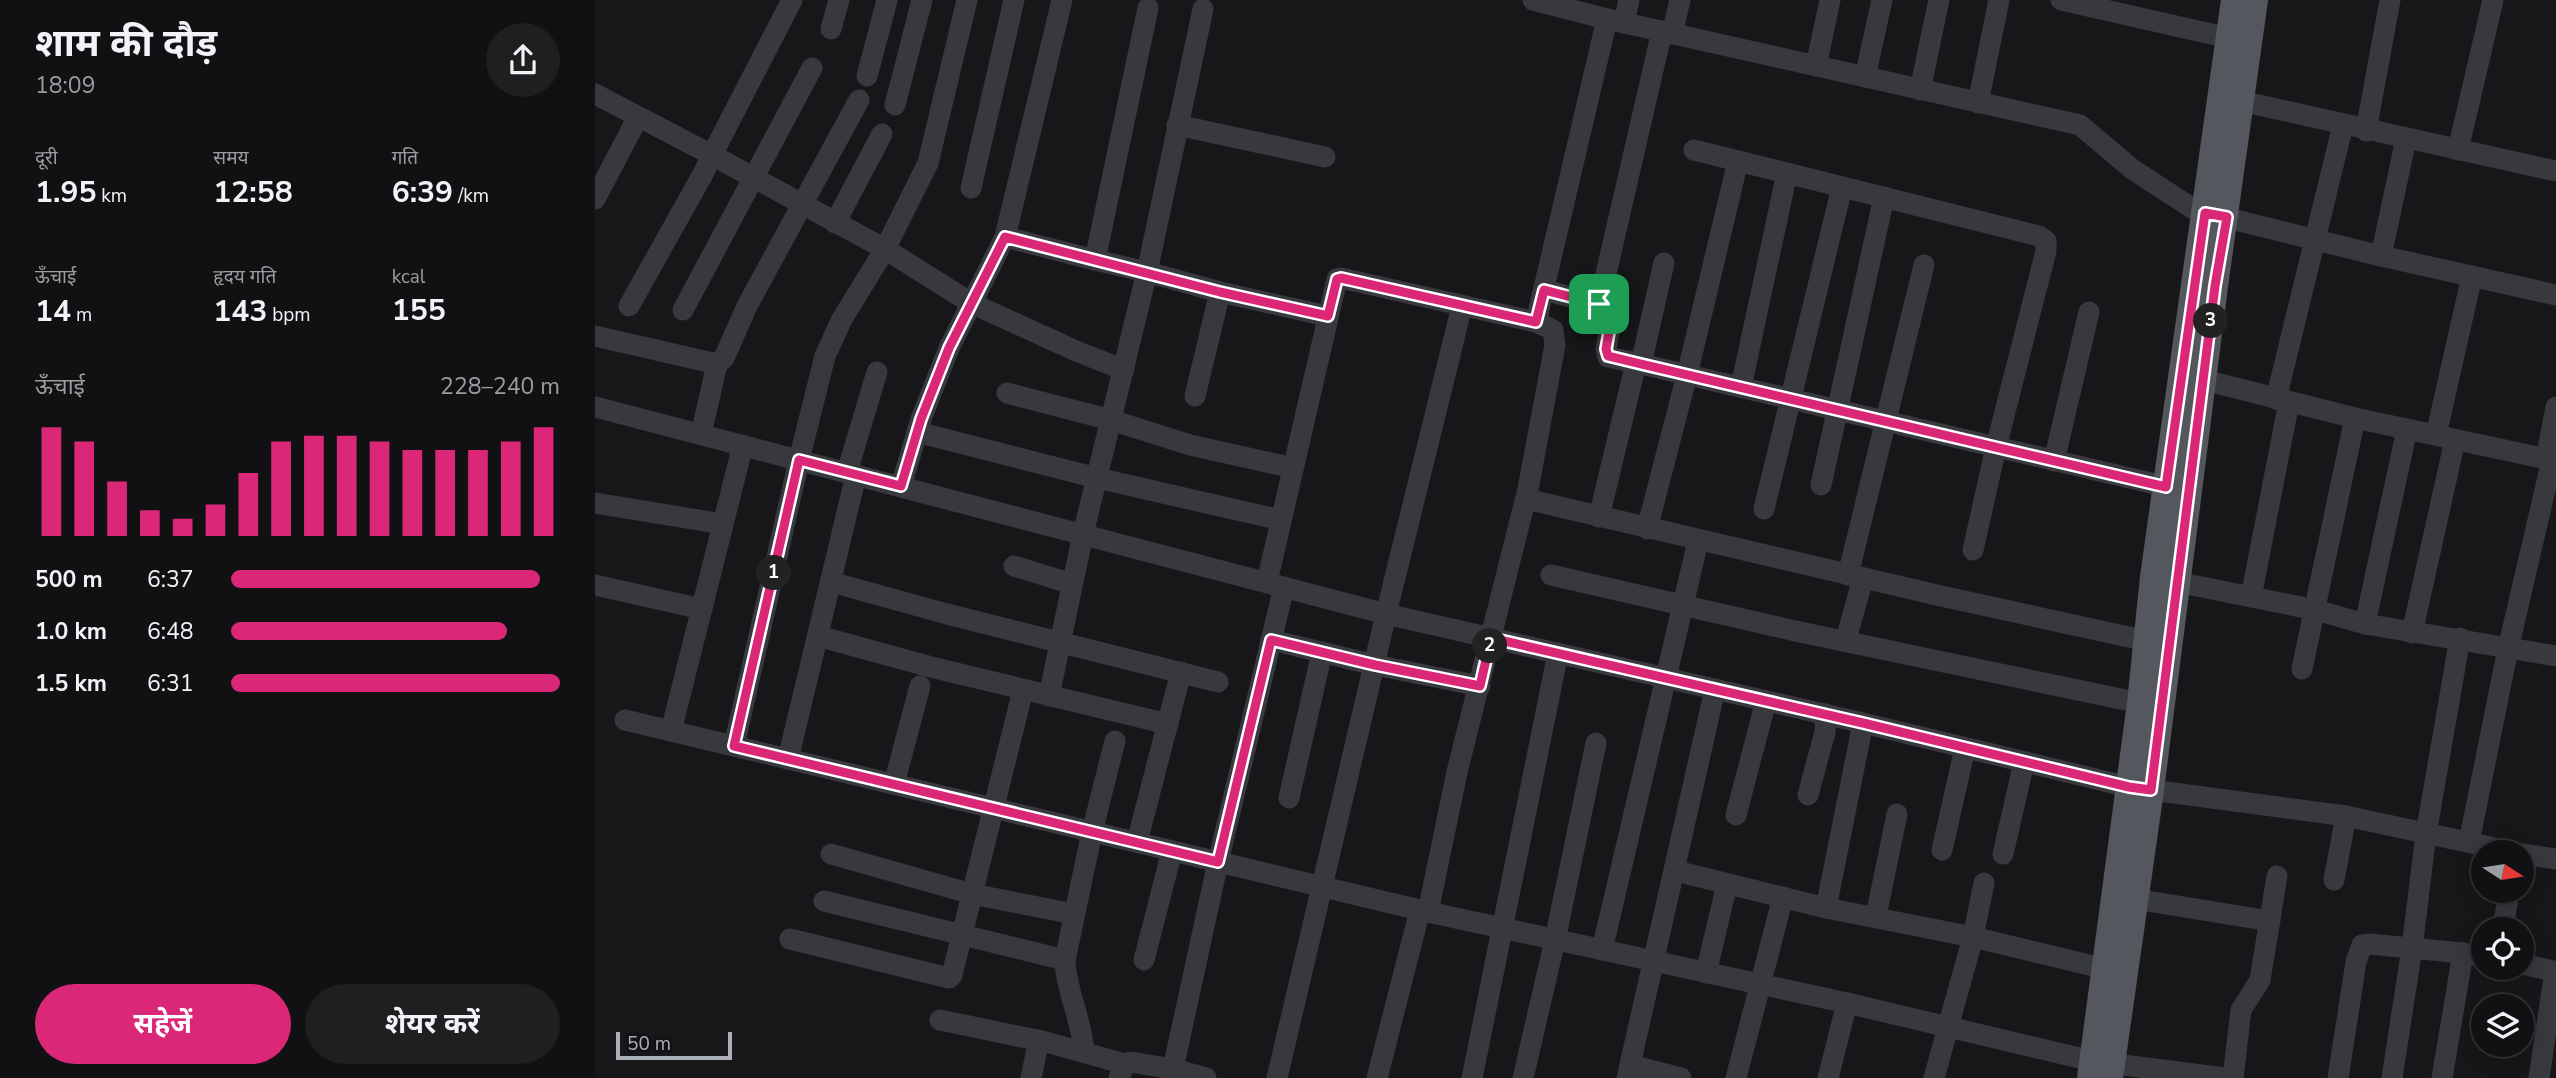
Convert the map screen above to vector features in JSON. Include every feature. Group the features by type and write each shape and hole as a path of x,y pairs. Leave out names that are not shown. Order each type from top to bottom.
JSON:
{"main road":[{"path":"2231,99 2229,38 2234,0"},
{"path":"2101,1070 2106,969 2140,789 2231,99 2255,0"},
{"path":"2178,490 2204,380 2216,215"},
{"path":"2101,1070 2135,900 2140,789 2140,703 2147,641 2166,580"}],"street":[{"path":"629,306 712,155 792,0"},
{"path":"831,29 839,0"},
{"path":"867,76 887,0"},
{"path":"895,105 922,0"},
{"path":"734,746 825,356 842,319 885,249 928,163 967,0"},
{"path":"971,188 1014,0"},
{"path":"901,486 917,432 949,348 1005,237 1062,0"},
{"path":"1533,0 1575,5 1615,21 2080,125 2132,169 2187,206 2381,256 2556,295"},
{"path":"1536,322 1615,21 1629,0"},
{"path":"1599,304 1667,32 1680,0"},
{"path":"1816,66 1830,0"},
{"path":"1865,77 1882,0"},
{"path":"1920,90 1940,0"},
{"path":"1978,103 2000,0"},
{"path":"2061,0 2229,38"},
{"path":"2366,131 2390,0"},
{"path":"2458,150 2493,0"},
{"path":"1095,260 1148,8"},
{"path":"1049,696 1083,534 1147,272 1203,9"},
{"path":"683,310 812,68"},
{"path":"595,94 885,249 971,303 1123,370"},
{"path":"2231,99 2556,171"},
{"path":"701,434 717,365 724,358 744,313 859,100"},
{"path":"595,200 638,117"},
{"path":"1178,125 1325,158"},
{"path":"2251,597 2282,400 2314,239 2343,125"},
{"path":"835,223 882,134"},
{"path":"2381,256 2406,139"},
{"path":"1694,150 2039,236 2046,241 1973,550"},
{"path":"1647,529 1738,161"},
{"path":"1741,387 1787,173"},
{"path":"1764,509 1842,187"},
{"path":"1821,485 1884,197"},
{"path":"1005,237 1220,292 1328,316"},
{"path":"1599,517 1664,263"},
{"path":"1846,640 1887,422 1924,265"},
{"path":"2412,633 2472,276"},
{"path":"1172,1073 1218,862 1271,640 1281,520 1334,284 1341,278 1536,322 1553,330 1555,345 1526,499 1424,911 1377,1078"},
{"path":"1544,290 1613,310 1606,349 1608,356 2178,490"},
{"path":"1195,396 1220,292"},
{"path":"1277,1078 1386,614 1462,306"},
{"path":"2054,461 2089,312"},
{"path":"595,336 717,365"},
{"path":"788,759 831,582 852,474 877,372"},
{"path":"2204,380 2355,418 2551,460"},
{"path":"1007,393 1111,420 1190,445 1293,468"},
{"path":"595,407 1386,614 2140,789 2346,816 2469,842 2508,649 2551,460 2556,407"},
{"path":"2302,669 2355,418"},
{"path":"2365,624 2407,429"},
{"path":"917,432 1097,478 1281,520"},
{"path":"671,731 743,445"},
{"path":"1526,499 1698,541 2147,641"},
{"path":"595,503 723,524"},
{"path":"1602,950 1698,541"},
{"path":"1014,566 1072,584"},
{"path":"1551,575 1800,632 2140,703"},
{"path":"2166,580 2316,610 2365,624 2556,656"},
{"path":"831,582 1218,682"},
{"path":"595,585 702,608"},
{"path":"817,636 1023,690 1168,724"},
{"path":"2392,1078 2426,834 2460,638"},
{"path":"1271,640 1480,686"},
{"path":"1289,798 1322,652"},
{"path":"1472,1078 1558,653"},
{"path":"1137,842 1181,672"},
{"path":"894,784 920,686"},
{"path":"1681,1078 1628,1072 1676,871 1715,689"},
{"path":"790,939 869,957 945,979 952,975 1023,690"},
{"path":"1736,815 1766,701"},
{"path":"1808,795 1825,732 1826,715"},
{"path":"625,720 1424,911 1847,1003 2101,1070 2225,1078"},
{"path":"1826,908 1863,723"},
{"path":"1084,1052 1080,1022 1065,971 1065,960 1092,832 1115,741"},
{"path":"1523,1078 1596,743"},
{"path":"1942,850 1965,748"},
{"path":"2003,853 2024,762"},
{"path":"1875,916 1897,814"},
{"path":"2334,880 2346,816"},
{"path":"1144,960 1172,851"},
{"path":"831,854 972,894 1074,914"},
{"path":"2534,856 2556,859"},
{"path":"1676,871 1826,908 1972,937 2106,969"},
{"path":"2233,1078 2241,1010 2260,980 2277,876"},
{"path":"1934,1078 1984,883"},
{"path":"1706,972 1727,884"},
{"path":"1736,1078 1783,897"},
{"path":"2135,900 2270,921"},
{"path":"824,901 1065,960"},
{"path":"2337,1078 2359,948 2362,945 2471,955"},
{"path":"2442,1078 2471,963"},
{"path":"2534,966 2553,971 2554,978 2539,1078"},
{"path":"1828,1078 1847,1003"},
{"path":"940,1020 1084,1052 1122,1071 1140,1063 1172,1073 1206,1078"},
{"path":"1031,1078 1039,1040"}],"route":[{"path":"2205,213 2227,217 2215,286 2151,790 1491,638 1480,686 1271,640 1218,862 734,746 799,460 901,486 921,419 949,348 1005,237 1220,292 1328,316 1334,284 1341,278 1536,322 1544,290 1599,304 1613,310 1606,349 1608,356 1615,360 2166,487 2205,213"}]}
